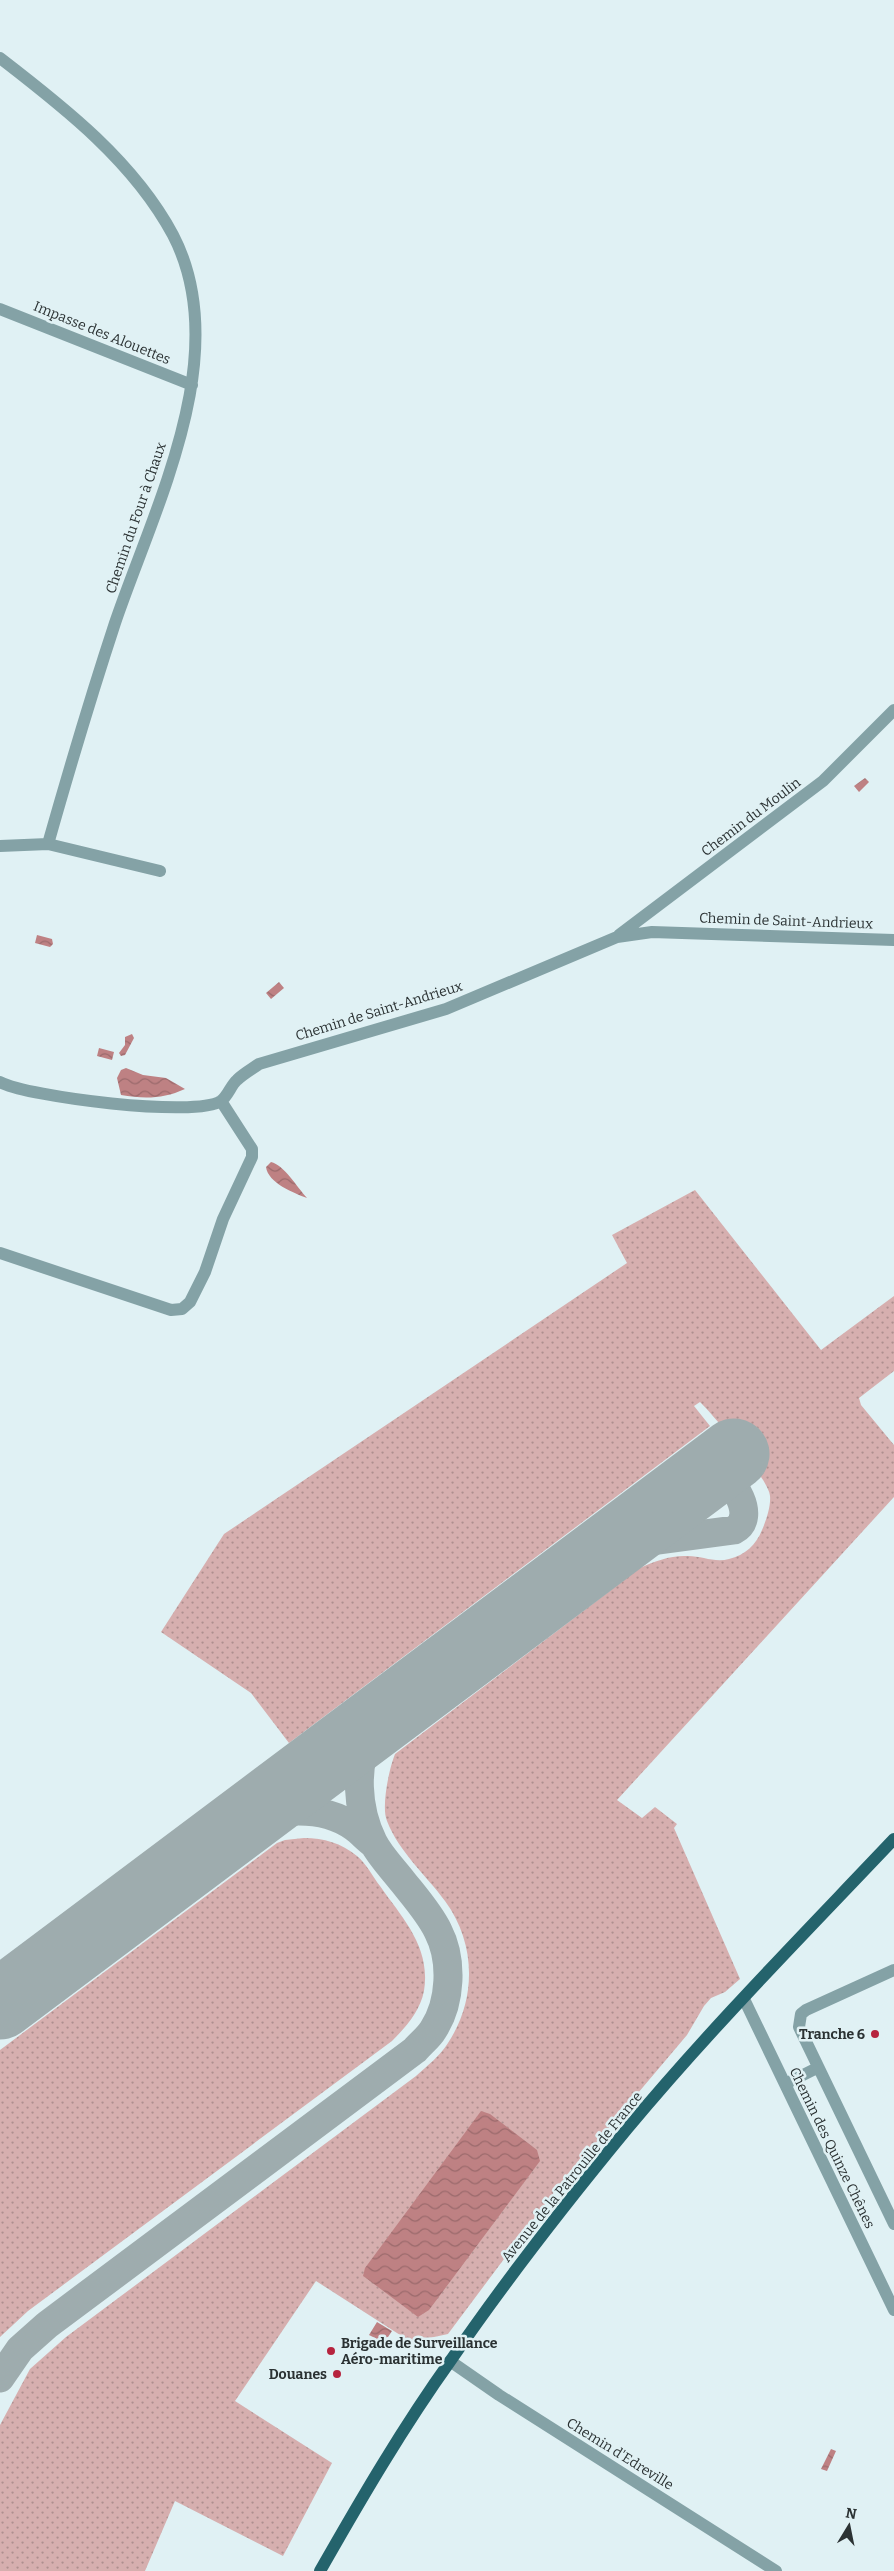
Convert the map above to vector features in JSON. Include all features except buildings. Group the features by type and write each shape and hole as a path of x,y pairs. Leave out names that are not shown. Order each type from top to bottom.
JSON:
{"main road":[{"name":"Avenue de la Patrouille de France","path":"320,2571 375,2476 450,2361 542,2235 629,2127 744,1999 894,1839"}],"street":[{"name":"Chemin du Four à Chaux","path":"0,58 63,107 118,160 157,210 173,236 194,294 196,322 192,385 166,486 116,621 48,844"},
{"name":"Impasse des Alouettes","path":"0,309 192,385"},
{"name":"Chemin du Moulin","path":"617,937 823,781 894,710"},
{"path":"0,846 48,844 160,871"},
{"name":"Chemin de Saint-Andrieux","path":"221,1101 237,1080 258,1064 446,1008 617,937 652,932 894,940"},
{"path":"0,1082 36,1092 140,1108 206,1106 221,1101 252,1149 252,1157 223,1218 205,1272 190,1302 182,1309 171,1310 0,1253"},
{"path":"894,1970 801,2014 799,2027 817,2068 827,2083 894,2224"},
{"name":"Chemin des Quinze Chênes","path":"744,1999 894,2310"},
{"path":"785,2084 817,2068"},
{"name":"Chemin d'Edreville","path":"450,2361 499,2395 776,2571"}],"shaded area":[{"path":"695,1190 821,1350 894,1296 894,1371 859,1398 861,1405 894,1445 894,1497 617,1800 642,1818 655,1807 677,1824 674,1828 740,1979 725,1992 711,1998 704,2006 687,2035 551,2196 448,2334 411,2342 316,2281 235,2401 332,2463 283,2556 175,2501 145,2571 0,2571 0,2425 30,2369 66,2337 416,2076 441,2052 457,2026 468,1990 469,1971 463,1935 445,1901 398,1843 387,1821 385,1798 390,1769 395,1754 640,1568 676,1556 724,1560 745,1552 757,1540 762,1530 767,1518 770,1496 761,1476 751,1462 700,1402 694,1406 710,1426 289,1743 251,1693 161,1632 224,1534 627,1263 612,1235"},
{"path":"304,1838 332,1842 357,1856 406,1922 419,1947 425,1975 424,1991 416,2012 392,2041 28,2311 0,2337 0,2050 277,1843"}],"water":[{"path":"865,778 869,782 859,792 854,786"},
{"path":"37,935 52,939 53,944 50,947 35,943"},
{"path":"279,982 284,988 271,999 266,993"},
{"path":"132,1034 134,1038 125,1055 121,1056 119,1053 125,1045 125,1037"},
{"path":"99,1048 114,1052 112,1060 97,1056"},
{"path":"126,1068 143,1075 166,1078 185,1089 169,1095 153,1097 121,1095 117,1078 121,1070"},
{"path":"271,1162 281,1167 307,1198 282,1187 271,1178 266,1167"},
{"path":"481,2111 490,2114 537,2150 540,2161 429,2310 418,2317 363,2276 365,2268"},
{"path":"377,2322 392,2331 388,2337 377,2339 369,2335"},
{"path":"831,2449 836,2451 827,2471 821,2469"}],"taxiway":[{"path":"600,1553 622,1545 734,1530 741,1524 744,1516 740,1498 729,1481 722,1476 714,1474 704,1476"},
{"path":"0,2378 20,2349 47,2325 415,2050 433,2030 443,2007 448,1981 448,1968 443,1942 427,1912 373,1842 363,1816 361,1802 360,1772 366,1745 372,1732 389,1712"},
{"path":"242,1822 269,1814 299,1811 313,1812 341,1820 354,1827 374,1844"}],"runway":[{"path":"0,2004 734,1454"}],"place":[{"name":"Tranche 6","path":"875,2034"},
{"name":"Brigade de Surveillance Aéro-maritime","path":"331,2351"},
{"name":"Douanes","path":"337,2374"}]}
